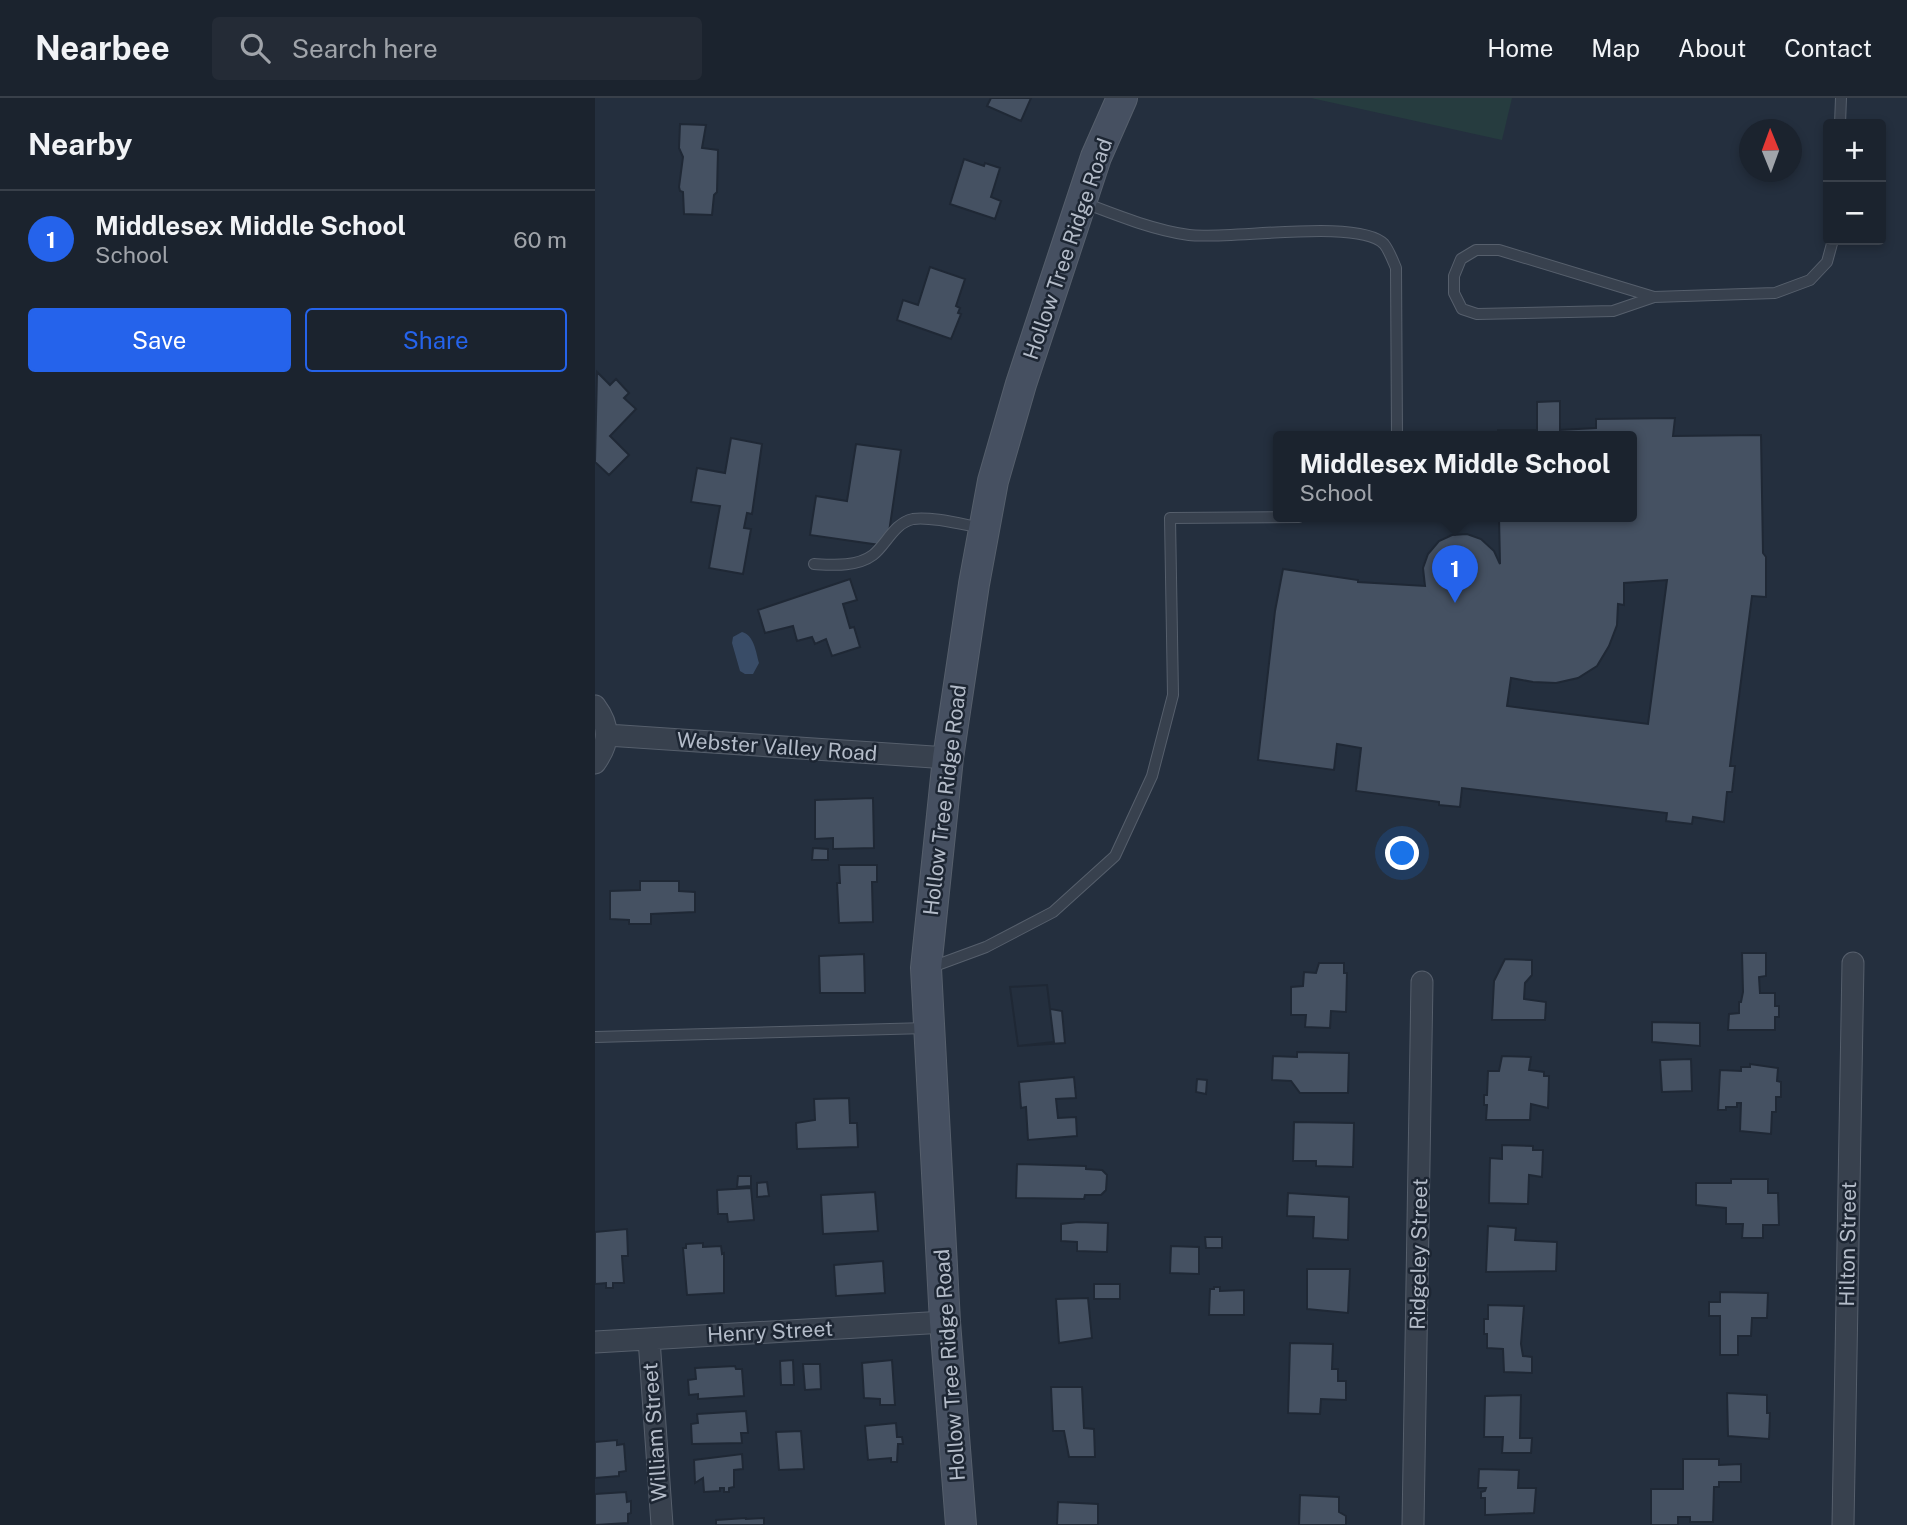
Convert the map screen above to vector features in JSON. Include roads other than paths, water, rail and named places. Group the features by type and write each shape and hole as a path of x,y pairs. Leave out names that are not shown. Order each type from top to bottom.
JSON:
{"main road":[{"name":"Hollow Tree Ridge Road","path":"961,1525 946,1321 926,968 948,758 993,481 1021,384 1096,157 1122,98"}],"street":[{"path":"595,706 605,721 607,735 595,763"},
{"name":"Webster Valley Road","path":"607,735 948,758"},
{"name":"Hilton Street","path":"1843,1525 1853,963"},
{"name":"Ridgeley Street","path":"1413,1525 1422,982"},
{"name":"Henry Street","path":"595,1342 946,1321"},
{"name":"William Street","path":"649,1339 662,1525"}],"lane":[{"path":"1840,119 1841,98"},
{"path":"1081,202 1127,219 1190,235 1312,232 1362,234 1384,244 1396,268 1398,431"},
{"path":"1654,297 1499,250 1476,250 1461,259 1454,276 1454,293 1462,309 1478,314 1613,311 1654,297 1775,293 1810,280 1827,262 1832,245"},
{"path":"926,968 986,947 1053,912 1115,856 1152,776 1173,695 1170,518 1273,517"},
{"path":"814,564 839,565 864,561 874,555 900,526 912,519 984,528"},
{"path":"595,1037 930,1027"}],"water":[{"path":"742,632 752,640 757,654 759,663 753,674 740,671 732,643 733,637"}],"place":[{"name":"Middlesex Middle School","path":"1455,603"}]}
